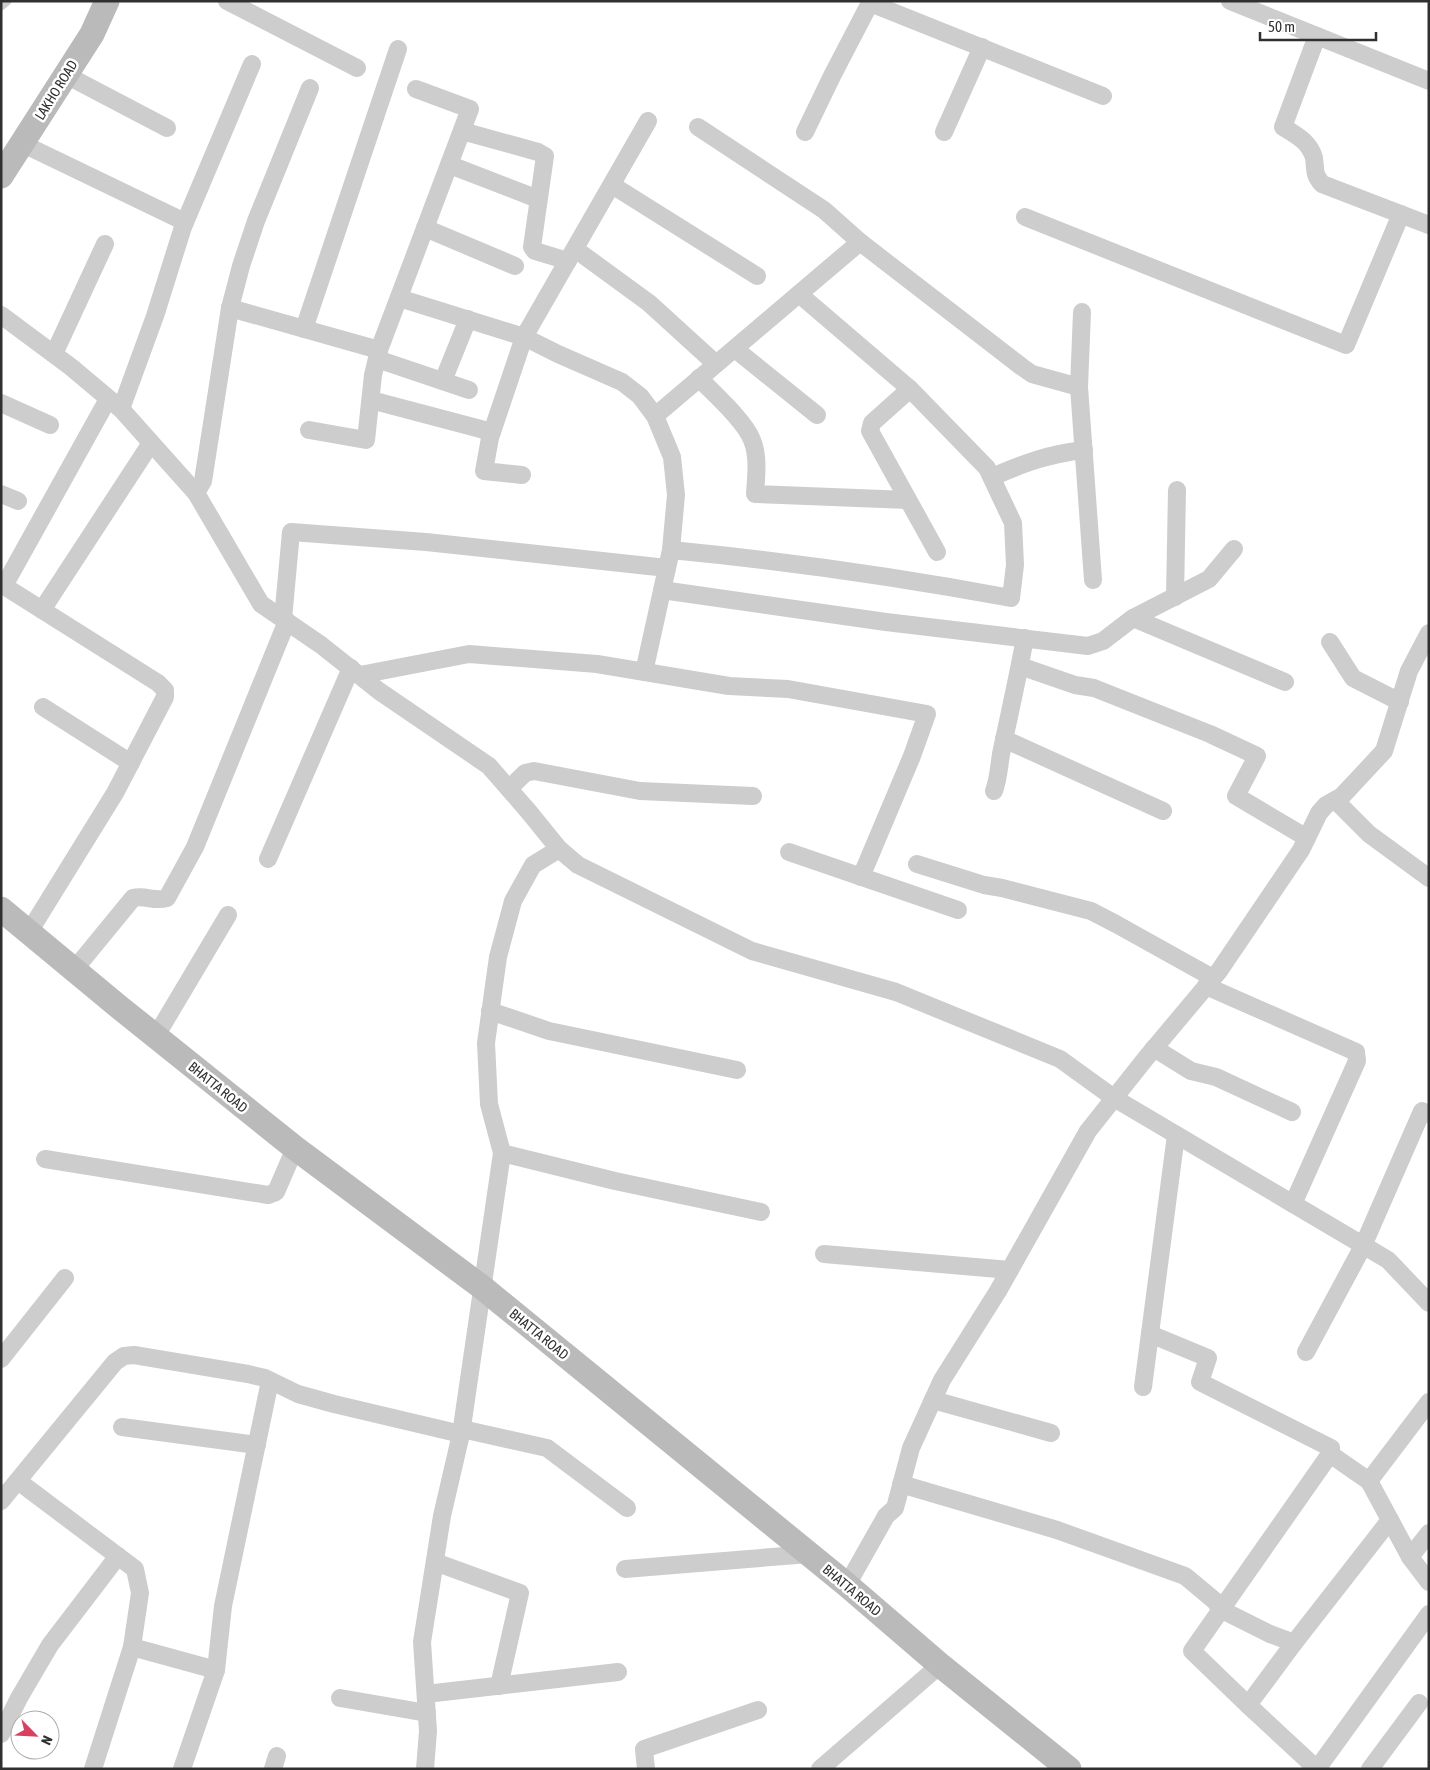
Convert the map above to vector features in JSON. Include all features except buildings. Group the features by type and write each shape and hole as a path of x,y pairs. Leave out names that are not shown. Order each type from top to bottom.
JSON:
{"main road":[{"name":"LAKHO ROAD","path":"1,176 92,34 107,1"},
{"name":"BHATTA ROAD","path":"1,909 295,1148 483,1288 847,1585 940,1665 1068,1769"}],"street":[{"path":"227,1 357,68"},
{"path":"1230,1 1258,6 1317,36 1429,81"},
{"path":"805,132 871,2 1103,96"},
{"path":"1317,36 1283,127 1304,139 1313,156 1315,176 1322,184 1429,225"},
{"path":"944,132 982,47"},
{"path":"304,329 398,48"},
{"path":"29,932 115,793 165,697 165,690 158,683 3,585 114,404 155,316 185,222 252,64"},
{"path":"66,75 168,128"},
{"path":"196,493 203,481 230,308 256,221 310,88"},
{"path":"310,430 366,440 373,376 378,355 470,109 416,89"},
{"path":"522,475 484,471 492,432 524,337 648,121"},
{"path":"698,126 824,210 860,242 1032,374 1080,387"},
{"path":"462,131 538,152 545,156 532,247 535,252 572,255 648,303 716,364"},
{"path":"23,144 185,222"},
{"path":"450,165 538,199"},
{"path":"612,185 757,276"},
{"path":"1024,217 1346,345 1401,214"},
{"path":"426,228 515,266"},
{"path":"655,416 860,242"},
{"path":"54,354 105,244"},
{"path":"671,550 768,560 924,582 1010,598 1015,565 1013,523 987,468 910,389 799,294"},
{"path":"399,298 524,337 622,382 640,396 655,416 672,457 676,495 668,568 644,672"},
{"path":"230,308 304,329 469,390"},
{"path":"1082,312 1080,387 1093,580"},
{"path":"1,315 54,354 114,404 196,493 261,604 321,644 379,691 489,766 559,849 578,865 752,952 896,992 1060,1059 1114,1098 1388,1260 1428,1300"},
{"path":"443,381 468,319"},
{"path":"734,349 816,415"},
{"path":"700,378 747,429 753,442 757,463 755,494 908,500"},
{"path":"910,389 872,423 870,431 936,552"},
{"path":"371,400 492,432"},
{"path":"1,403 50,425"},
{"path":"42,610 151,443"},
{"path":"992,477 1022,464 1060,453 1084,450"},
{"path":"1175,597 1177,490"},
{"path":"1,494 18,501"},
{"path":"74,970 133,898 141,896 161,900 167,898 195,847 285,620 291,532 426,542 668,568"},
{"path":"662,590 886,622 1088,646 1102,641 1133,618 1209,579 1234,549"},
{"path":"1133,618 1285,682"},
{"path":"847,1585 886,1516 895,1508 911,1448 942,1380 1010,1270 1088,1131 1209,982 1301,850 1319,813 1326,805 1342,796 1384,751 1409,671 1429,632"},
{"path":"994,791 998,781 999,760 1025,638"},
{"path":"1330,642 1353,678 1400,702"},
{"path":"355,672 469,654 597,664 729,686 788,689 927,714 912,756 861,877"},
{"path":"1020,666 1075,685 1094,688 1210,734 1257,756 1236,796 1308,838"},
{"path":"268,859 355,672"},
{"path":"43,707 131,763"},
{"path":"1004,739 1163,811"},
{"path":"508,789 525,773 534,771 640,791 753,796"},
{"path":"1335,800 1369,834 1429,878"},
{"path":"425,1769 428,1731 422,1642 442,1516 462,1432 502,1153 489,1104 486,1042 490,1011 498,957 513,902 533,865 559,849"},
{"path":"789,852 958,910"},
{"path":"917,864 984,885 1091,911 1116,924 1209,982 1356,1052 1357,1061 1293,1204"},
{"path":"156,1036 228,915"},
{"path":"490,1011 549,1031 737,1070"},
{"path":"1154,1048 1191,1071 1216,1077 1292,1112"},
{"path":"1306,1352 1363,1246 1422,1111 1429,1114"},
{"path":"1143,1387 1176,1135"},
{"path":"45,1159 268,1195 276,1192 280,1186 295,1148"},
{"path":"502,1153 761,1212"},
{"path":"824,1254 1010,1270"},
{"path":"1,1359 65,1278"},
{"path":"1150,1334 1208,1358 1200,1382 1331,1448 1330,1454 1192,1651 1317,1769 1429,1614"},
{"path":"93,1769 132,1647 140,1593 135,1569 118,1556 8,1487 115,1362 124,1356 134,1355 248,1374 270,1381 298,1394 325,1402 546,1448 627,1508"},
{"path":"182,1769 216,1670 223,1606 270,1381"},
{"path":"933,1400 1051,1433"},
{"path":"1369,1481 1429,1402"},
{"path":"122,1427 257,1445"},
{"path":"1330,1454 1369,1481 1410,1557 1429,1582"},
{"path":"901,1484 1057,1530 1185,1576 1215,1600 1220,1610 1270,1634 1294,1643"},
{"path":"1248,1705 1390,1520"},
{"path":"1410,1557 1429,1533"},
{"path":"625,1570 809,1554"},
{"path":"1,1734 19,1698 50,1645 118,1556"},
{"path":"435,1562 520,1593 499,1686"},
{"path":"132,1647 216,1670"},
{"path":"820,1769 940,1665"},
{"path":"426,1694 618,1672"},
{"path":"340,1698 427,1713"},
{"path":"1370,1769 1419,1703"},
{"path":"646,1769 644,1749 758,1710"}],"lane":[{"path":"1,6 6,1"}]}
